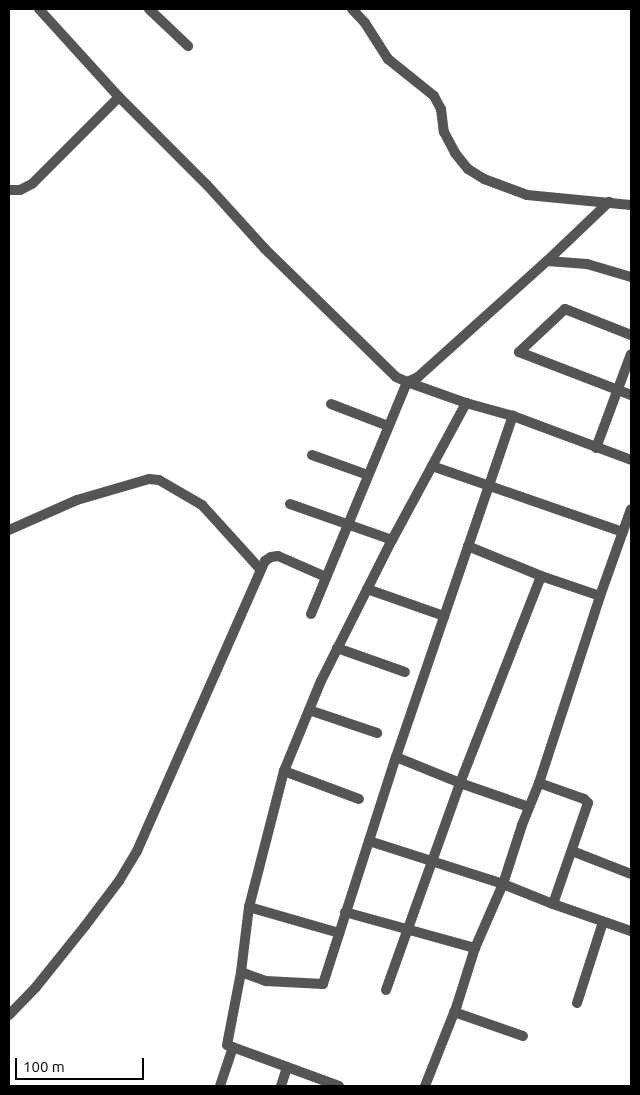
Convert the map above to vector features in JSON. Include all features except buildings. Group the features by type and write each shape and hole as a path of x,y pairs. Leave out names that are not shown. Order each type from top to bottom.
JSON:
{"street":[{"path":"39,9 119,98 207,185 265,249 396,377 466,403 513,416 631,460"},
{"path":"149,9 188,46"},
{"path":"352,9 365,22 388,59 434,96 441,109 444,132 455,153 468,169 484,179 527,195 631,204"},
{"path":"9,190 20,190 32,184 119,98"},
{"path":"311,614 407,382 418,377 547,261 609,202"},
{"path":"547,261 587,264 631,277"},
{"path":"631,335 565,310 519,352 631,395"},
{"path":"596,448 631,354"},
{"path":"339,1086 227,1045 241,972 249,907 284,771 309,710 337,648 392,540 466,403"},
{"path":"331,404 388,426"},
{"path":"241,972 266,981 323,984 396,757 513,416"},
{"path":"312,455 368,475"},
{"path":"432,466 623,532"},
{"path":"9,530 77,500 149,479 159,480 173,486 202,505 260,569"},
{"path":"290,504 392,540"},
{"path":"425,1086 454,1012 475,948 503,884 631,509"},
{"path":"468,546 541,576 600,596"},
{"path":"9,1015 36,987 85,926 119,881 137,851 260,569 271,557 278,556 326,577"},
{"path":"386,990 460,783 541,576"},
{"path":"367,589 444,616"},
{"path":"337,648 405,672"},
{"path":"309,710 377,733"},
{"path":"396,757 460,783 529,807"},
{"path":"284,771 359,799"},
{"path":"539,783 584,799 588,803 553,904"},
{"path":"368,841 503,884 553,904 631,931"},
{"path":"572,851 631,874"},
{"path":"249,907 339,933"},
{"path":"345,912 475,948"},
{"path":"578,1003 603,922"},
{"path":"454,1012 523,1036"},
{"path":"220,1086 234,1048"},
{"path":"282,1086 287,1067"}]}
